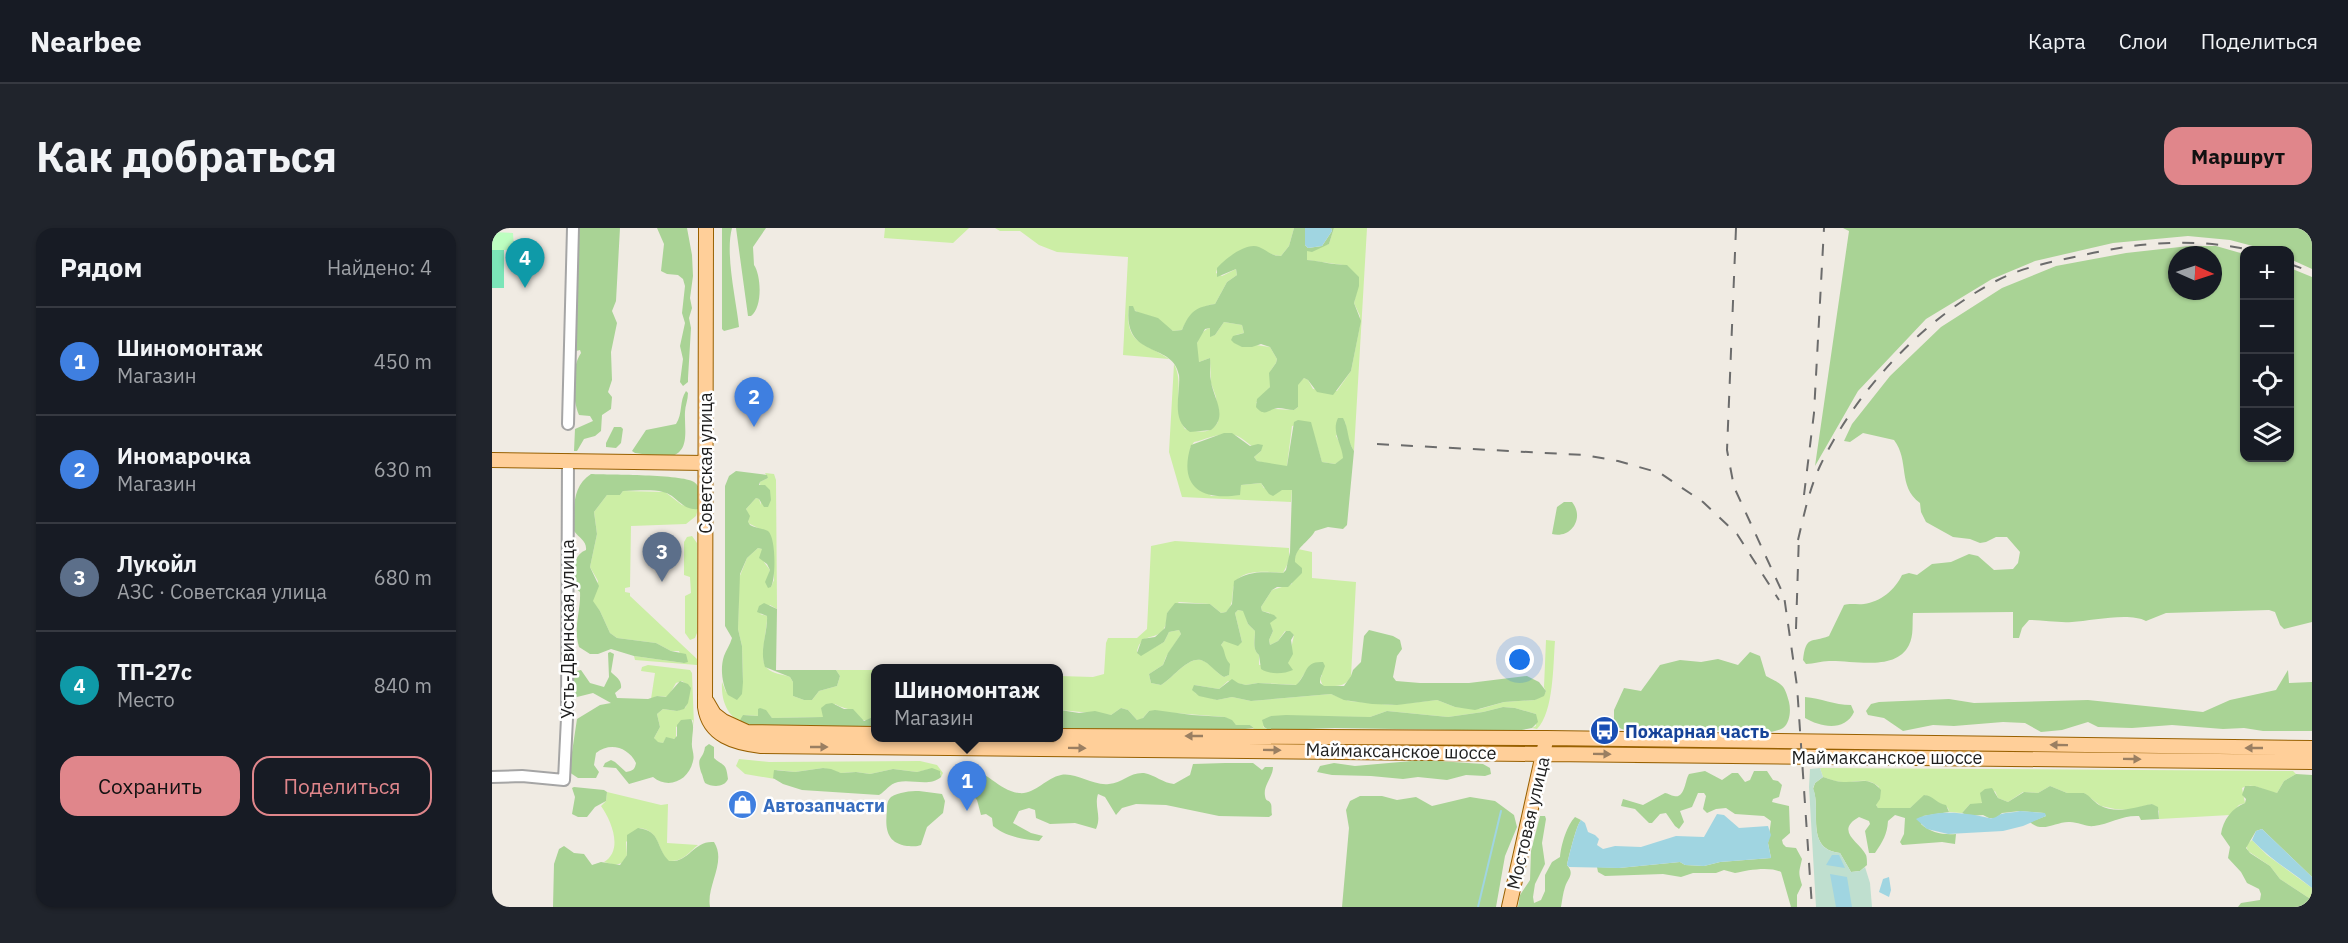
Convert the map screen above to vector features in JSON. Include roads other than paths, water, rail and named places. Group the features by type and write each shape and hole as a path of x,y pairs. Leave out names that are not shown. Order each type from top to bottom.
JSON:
{"main road":[{"name":"Советская улица","path":"705,697 706,228"},
{"path":"492,460 705,463"},
{"path":"705,697 716,716 742,731 871,734"},
{"name":"Маймаксанское шоссе","path":"705,697 708,720 713,729 738,742 760,746 2312,762"},
{"name":"Маймаксанское шоссе","path":"1063,736 1546,738 2312,748"},
{"name":"Мостовая улица","path":"1509,907 1546,738"}],"street":[{"path":"568,424 573,228"},
{"name":"Усть-Двинская улица","path":"492,777 522,776 564,780 567,718 568,460"}],"water":[{"path":"1305,228 1331,228 1332,231 1322,246 1308,248 1305,245"},
{"path":"2020,811 2045,813 2046,816 2023,826 2003,831 1948,834 1927,829 1916,819 1943,813 1962,813 1993,818 2003,813"},
{"path":"1717,814 1724,815 1739,828 1768,826 1771,835 1768,843 1771,858 1720,862 1704,866 1685,865 1680,862 1619,868 1569,867 1567,865 1581,820 1585,823 1588,832 1599,839 1597,845 1603,849 1615,846 1641,847 1676,836 1704,837"},
{"path":"2262,829 2312,877 2312,888 2252,840 2256,831"},
{"path":"1832,855 1839,855 1845,868 1826,865"},
{"path":"1830,874 1847,877 1852,907 1836,907"},
{"path":"1889,877 1891,890 1889,897 1879,892 1883,879"}],"waterway":[{"path":"1478,907 1501,811"}],"railway":[{"path":"1736,228 1727,450 1734,487 1784,596 1797,686 1812,907"},
{"path":"1804,495 1814,413 1824,228"},
{"path":"1798,540 1816,475 1852,411 1872,385 1917,337 1969,297 2018,271 2108,250 2169,243 2210,244 2240,248"},
{"path":"2294,265 2312,272"},
{"path":"1377,444 1584,455 1618,461 1660,473 1703,502 1737,534 1779,600"},
{"path":"1796,629 1799,534"}],"place":[{"name":"ТП-27c","path":"525,288"},
{"name":"Иномарочка","path":"754,427"},
{"name":"Лукойл","path":"662,582"},
{"name":"Пожарная часть","path":"1604,731"},
{"name":"Автозапчасти","path":"742,805"},
{"name":"Шиномонтаж","path":"967,811"}]}
